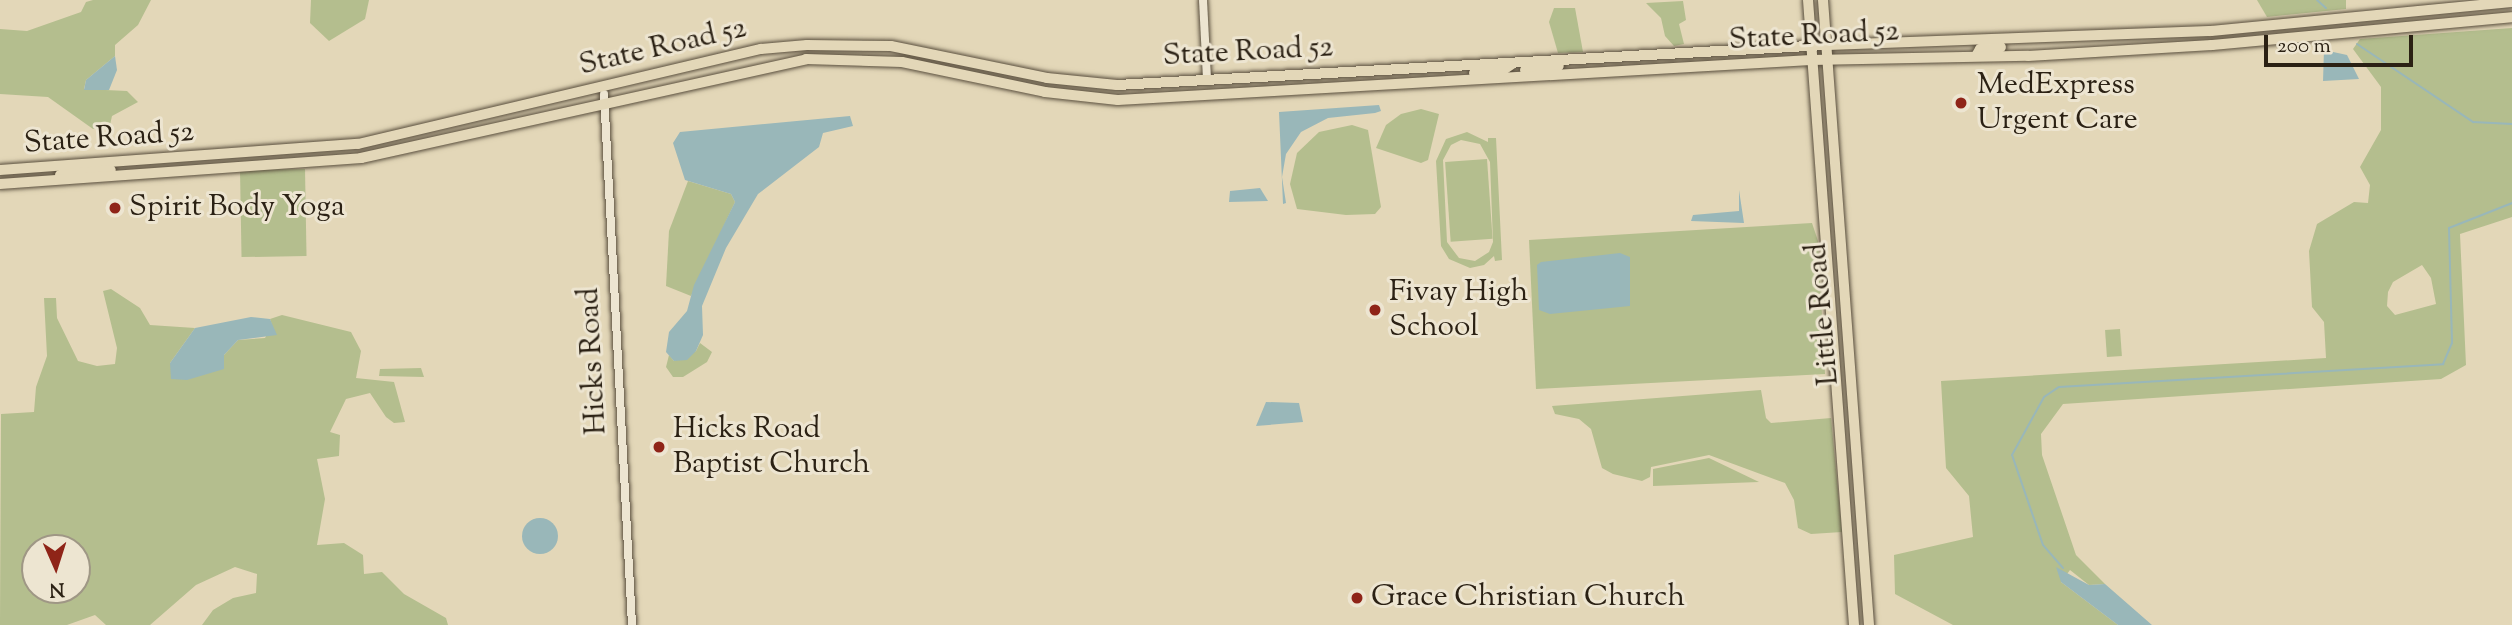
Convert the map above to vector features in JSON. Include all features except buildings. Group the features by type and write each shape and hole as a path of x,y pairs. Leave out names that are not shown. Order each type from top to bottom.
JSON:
{"main road":[{"name":"Little Road","path":"1808,0 1854,625"},
{"name":"Little Road","path":"1823,0 1869,625"},
{"name":"State Road 52","path":"0,184 361,158 603,99 769,64 818,59 902,62 1045,92 1118,100 1747,64 1810,52 1826,45 2024,41 2211,31 2512,2"},
{"name":"State Road 52","path":"0,170 304,150 395,138 768,49 832,43 891,46 1081,83 1207,80 1690,53 1810,52 1827,60 1976,56 2212,45 2512,17"},
{"path":"1921,57 1932,51 1965,50 1973,41"},
{"path":"1976,56 1980,49 2024,41"},
{"path":"768,49 769,64"},
{"path":"1619,58 1635,71 1646,63 1690,53"},
{"path":"1515,77 1522,71 1590,59"},
{"path":"1441,81 1452,75 1502,71 1512,64"},
{"path":"37,168 51,181 61,174 124,168 137,161"}],"street":[{"path":"1203,0 1207,80"},
{"name":"Hicks Road","path":"603,99 632,625"}],"green space":[{"path":"151,0 138,25 115,45 115,56 86,80 84,89 127,91 138,102 112,116 110,125 93,129 48,97 0,94 0,29 27,31 81,12 86,2"},
{"path":"311,0 369,0 365,19 329,41 310,23"},
{"path":"2257,0 2346,0 2346,9 2267,17"},
{"path":"1683,1 1686,20 1679,24 1684,44 1674,46 1665,36 1661,18 1646,3"},
{"path":"1554,8 1575,8 1583,52 1558,53 1549,22"},
{"path":"2512,28 2512,217 2460,234 2466,365 2441,379 2063,404 2041,434 2042,455 2076,555 2105,584 2089,585 2070,570 2061,582 2118,625 1953,625 1895,594 1894,555 1973,537 1969,496 1946,468 1941,381 2326,358 2324,322 2312,307 2309,251 2317,224 2354,202 2368,203 2370,185 2360,167 2381,130 2381,87 2353,49 2360,39","holes":["2422,265 2431,278 2436,304 2395,315 2387,306 2388,292 2393,282"]},
{"path":"1421,109 1439,114 1428,160 1421,163 1376,148 1386,125 1401,114"},
{"path":"1352,125 1368,130 1381,207 1375,214 1346,215 1297,209 1290,184 1297,153 1319,132"},
{"path":"1467,132 1488,142 1488,138 1496,138 1502,260 1495,261 1494,256 1484,265 1470,268 1449,259 1441,246 1436,161 1446,139","holes":["1461,140 1480,144 1490,162 1493,242 1489,252 1475,261 1459,258 1447,242 1443,160 1451,145"]},
{"path":"1487,159 1493,239 1451,242 1445,162"},
{"path":"305,169 307,256 242,257 240,170"},
{"path":"688,181 731,194 735,202 691,296 666,286 669,231"},
{"path":"1812,223 1818,241 1825,374 1536,389 1529,240"},
{"path":"111,289 140,308 150,325 195,328 170,363 224,355 238,340 265,338 272,325 270,319 282,315 351,332 361,351 356,378 394,382 405,422 394,423 386,417 370,393 346,399 330,432 340,435 339,456 317,459 325,499 317,545 344,543 363,555 364,574 382,572 404,594 446,618 448,625 202,625 213,610 233,598 256,593 257,574 235,567 196,585 150,625 106,625 95,615 67,625 0,625 1,414 34,412 36,387 47,356 44,298 56,298 57,318 78,361 97,366 115,364 117,348 103,291"},
{"path":"2120,329 2122,356 2107,357 2105,330"},
{"path":"700,343 712,352 707,362 683,377 673,377 666,367 669,355 674,361 696,351"},
{"path":"421,368 424,377 379,376 380,369"},
{"path":"1761,390 1766,418 1771,423 1831,418 1842,532 1811,534 1798,528 1794,500 1785,483 1709,455 1651,467 1650,477 1642,481 1613,474 1602,468 1591,429 1579,419 1555,414 1552,406"},
{"path":"1709,458 1759,482 1653,486 1653,469"}],"water":[{"path":"2324,50 2347,55 2359,79 2323,81"},
{"path":"115,56 117,70 109,90 84,90 86,80"},
{"path":"1379,105 1381,111 1328,118 1301,132 1286,154 1282,177 1286,203 1283,204 1279,112"},
{"path":"850,116 853,126 823,133 819,147 758,194 726,248 702,306 703,335 696,351 687,360 674,361 666,352 669,332 687,311 694,285 735,202 731,194 685,180 673,143 680,132"},
{"path":"1260,188 1268,201 1229,202 1230,191"},
{"path":"1739,190 1744,223 1691,221 1693,215 1739,211"},
{"path":"1620,253 1630,257 1630,306 1550,314 1539,310 1537,265 1541,262"},
{"path":"251,317 270,319 277,335 238,340 224,355 224,369 187,380 171,379 170,363 195,328"},
{"path":"1266,402 1299,403 1303,422 1256,426"},
{"path":"540,518 553,523 558,536 553,549 540,554 527,549 522,536 527,523"},
{"path":"2056,567 2089,585 2105,584 2152,625 2118,625 2061,582"}],"waterway":[{"path":"2317,0 2326,8"},
{"path":"2357,44 2473,122 2512,124"},
{"path":"2063,568 2043,545 2012,455 2044,397 2059,387 2443,364 2452,343 2449,228 2512,203"}],"place":[{"name":"MedExpress Urgent Care","path":"1961,103"},
{"name":"Spirit Body Yoga","path":"115,208"},
{"name":"Fivay High School","path":"1375,310"},
{"name":"Hicks Road Baptist Church","path":"659,447"},
{"name":"Grace Christian Church","path":"1357,598"}]}
